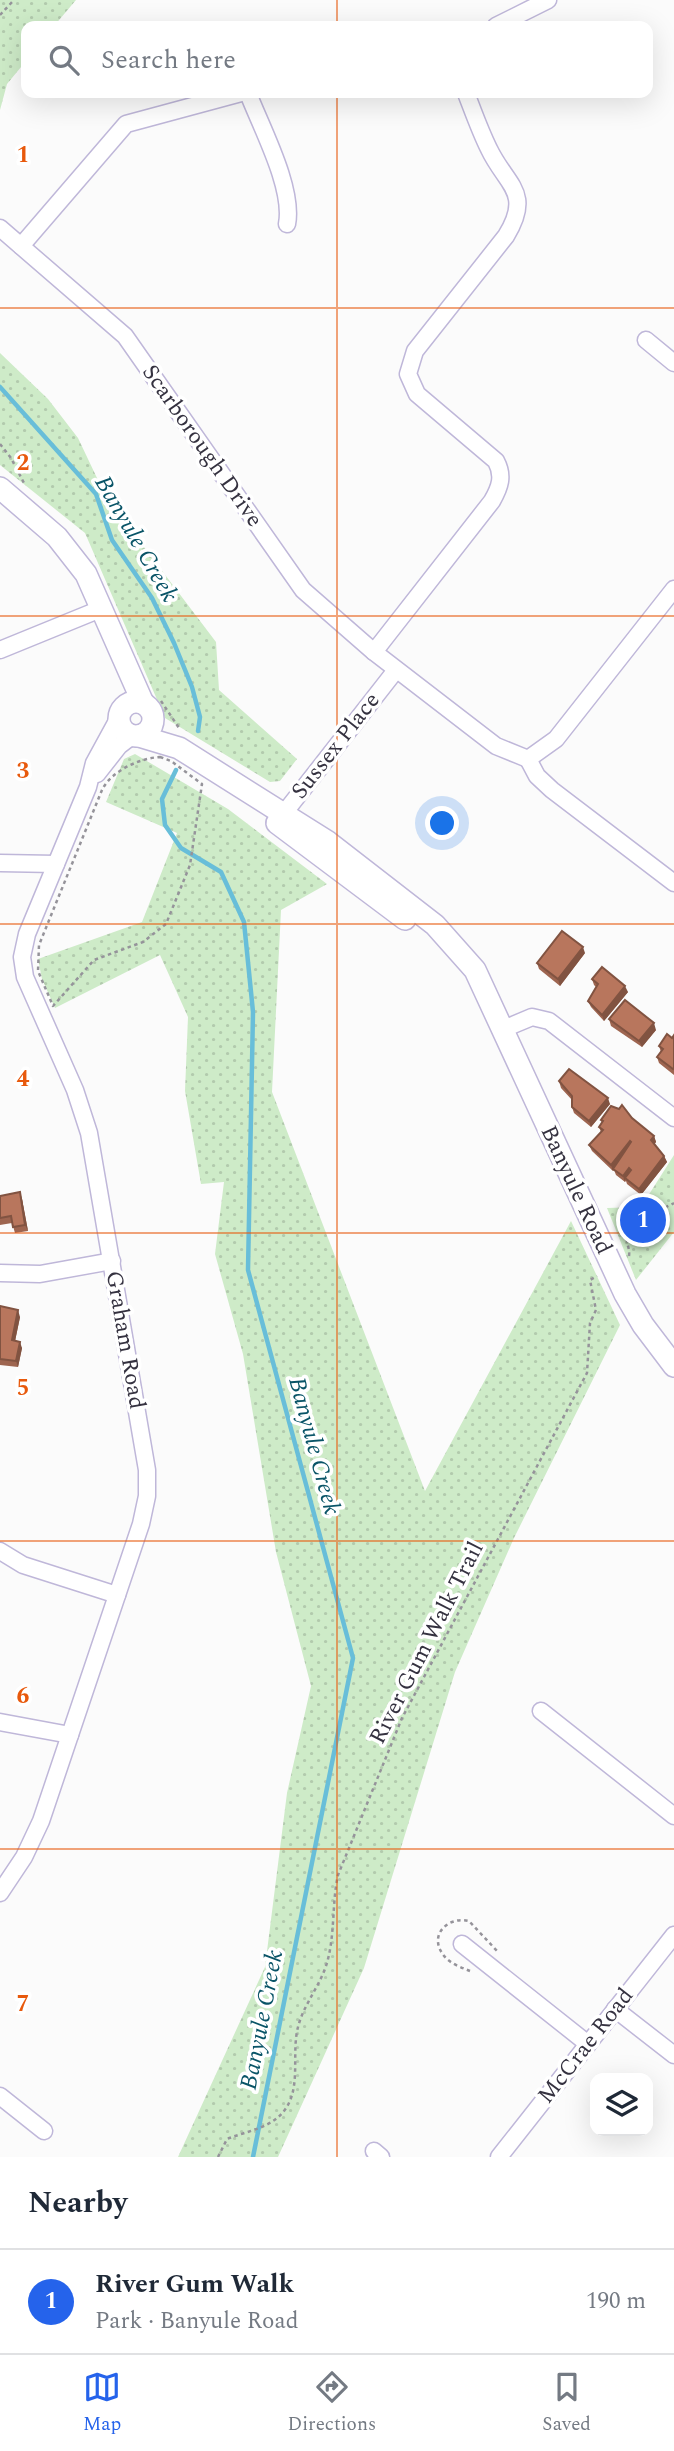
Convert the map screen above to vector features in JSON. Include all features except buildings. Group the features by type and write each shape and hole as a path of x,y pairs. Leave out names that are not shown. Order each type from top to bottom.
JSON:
{"street":[{"path":"506,21 548,0"},
{"path":"21,246 126,124 222,98"},
{"path":"250,98 285,190 289,212 287,224"},
{"path":"374,652 492,501 500,485 496,461 417,394 408,374 415,352 506,236 517,214 515,187 488,148 468,98"},
{"name":"Scarborough Drive","path":"0,228 125,336 296,582 374,652 496,746 514,767 528,772 531,765 552,790 674,883"},
{"path":"646,340 674,363"},
{"name":"Banyule Road","path":"0,488 67,548 103,608 148,709 179,748"},
{"path":"531,765 556,739 674,589"},
{"path":"0,650 103,608"},
{"name":"Banyule Road","path":"114,635 128,725 179,748 280,818 339,850 448,937 475,971 612,1267 643,1325 674,1366"},
{"name":"Sussex Place","path":"280,818 396,670"},
{"path":"132,702 148,709 149,731 128,725 132,702"},
{"name":"Graham Road","path":"0,1893 33,1841 141,1524 148,1483 94,1157 82,1111 23,967 27,934 88,787 128,725"},
{"name":"Banyule Road","path":"280,818 340,871 449,955 490,1007"},
{"path":"0,863 56,864"},
{"path":"501,1030 532,1017 549,1021 674,1118"},
{"path":"0,1273 40,1274 112,1261"},
{"path":"0,1551 23,1565 117,1595"},
{"path":"541,1711 674,1816"},
{"path":"0,1722 71,1735"},
{"name":"McCrae Road","path":"499,2157 674,1935"},
{"path":"462,1944 588,2044"},
{"path":"615,2008 674,2055"},
{"path":"0,2096 44,2131"}],"path":[{"path":"0,15 14,0"},
{"path":"160,757 171,761 202,784 195,836 190,865 166,925 143,942 94,960 53,1006 38,971 38,945 105,783 145,758 160,757"},
{"name":"River Gum Walk Trail","path":"218,2157 227,2139 270,2124 285,2110 293,2092 298,2026 323,1978 329,1957 335,1915 333,1896 338,1875 406,1709 587,1373 590,1323 596,1310 590,1280 626,1261 631,1252 626,1238 632,1226 642,1216 674,1203"},
{"path":"474,1974 443,1955 438,1942 447,1924 454,1919 469,1921 499,1952"}],"green space":[{"path":"0,0 76,0 58,21 21,21 21,67 7,84 0,110"},
{"path":"0,353 48,399 78,438 106,497 216,642 219,690 297,759 280,781 270,782 165,718 85,533 0,465"},
{"path":"135,754 228,809 327,884 281,910 272,1092 425,1491 571,1221 620,1325 514,1538 455,1672 364,1968 278,2157 178,2157 265,1967 287,1793 311,1686 276,1552 243,1354 215,1254 224,1182 201,1184 185,1091 188,1017 160,955 55,1008 42,979 38,959 142,922 177,833 106,802 124,759"},
{"path":"674,1155 674,1232 636,1280 607,1208 641,1207"}],"waterway":[{"name":"Banyule Creek","path":"0,387 96,494 112,540 152,598 174,643 192,687 200,717 198,731"},
{"name":"Banyule Creek","path":"176,770 162,799 165,825 181,848 221,872 244,922 253,1012 248,1270 353,1658 253,2157"}],"place":[{"name":"River Gum Walk","path":"643,1220"}]}
